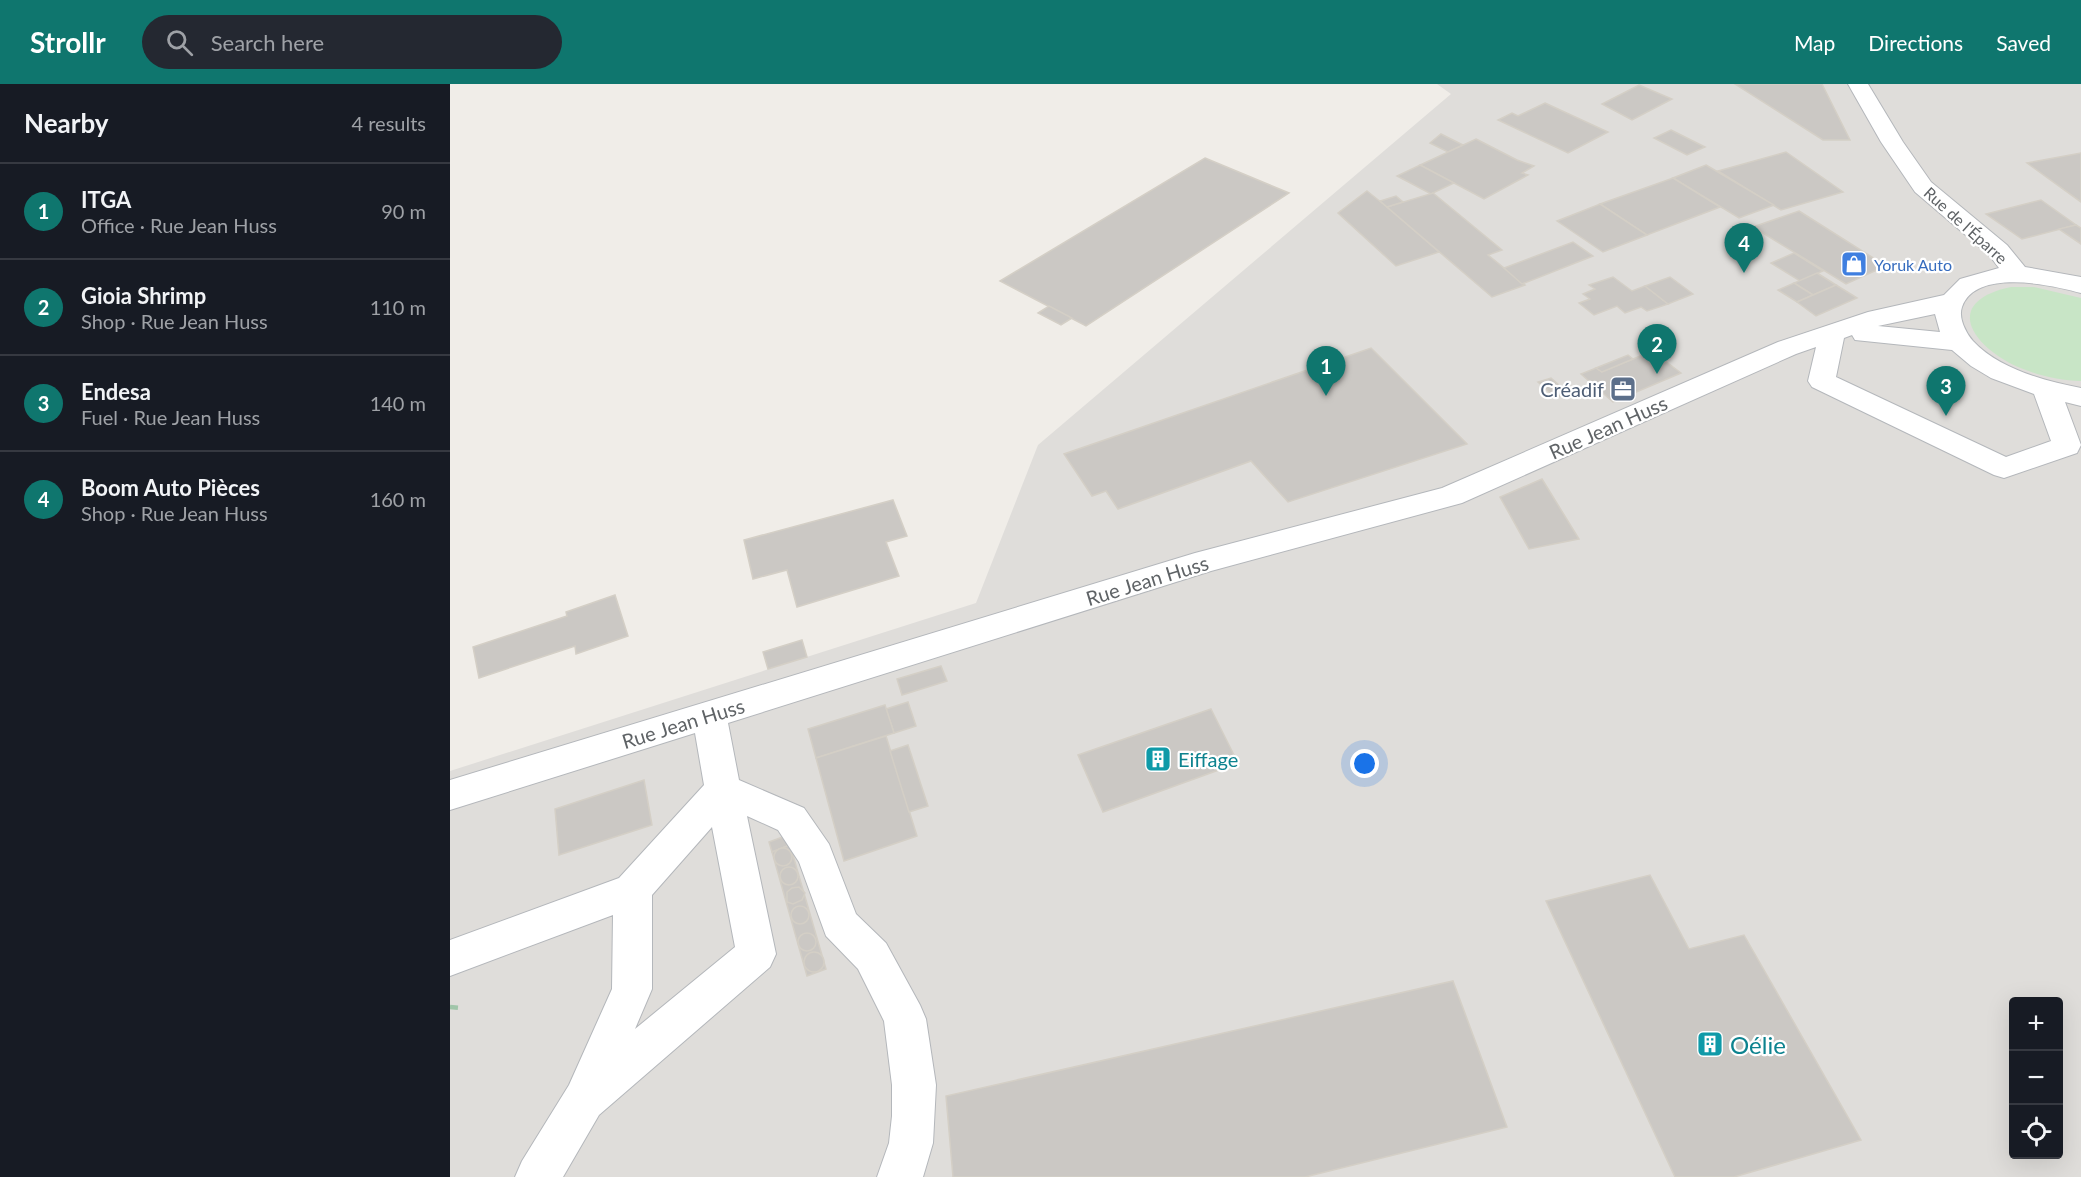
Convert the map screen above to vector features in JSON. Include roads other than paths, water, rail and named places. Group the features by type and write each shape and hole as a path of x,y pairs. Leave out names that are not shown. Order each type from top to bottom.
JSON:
{"street":[{"name":"Rue de l'Éparre","path":"1858,84 1892,142 1923,187 1998,250 2018,274"},
{"path":"2077,281 2018,274 1988,278 1964,287 1951,302 1948,314 1952,328 1961,343 1982,362 2012,379 2047,391 2081,397"},
{"name":"Rue Jean Huss","path":"450,795 1206,561 1451,496 1787,348 1877,318 1951,302"},
{"path":"1832,332 1822,381 2004,468 2067,446 2047,391"},
{"name":"Rue Jean Huss","path":"1832,332 1902,335 1961,343"},
{"path":"584,1100 756,954 709,715"},
{"path":"450,958 633,890 723,789"},
{"path":"723,789 791,819 816,855 840,924 872,957 904,1019 914,1084 914,1116 911,1143 900,1177"},
{"path":"538,1177 584,1100 632,989 633,890"}],"place":[{"name":"Yoruk Auto","path":"1854,264"},
{"name":"Boom Auto Pièces","path":"1744,273"},
{"name":"Gioia Shrimp","path":"1657,374"},
{"name":"Créadif","path":"1623,389"},
{"name":"ITGA","path":"1326,396"},
{"name":"Endesa","path":"1946,416"},
{"name":"Eiffage","path":"1158,759"},
{"name":"Oélie","path":"1710,1044"}]}
